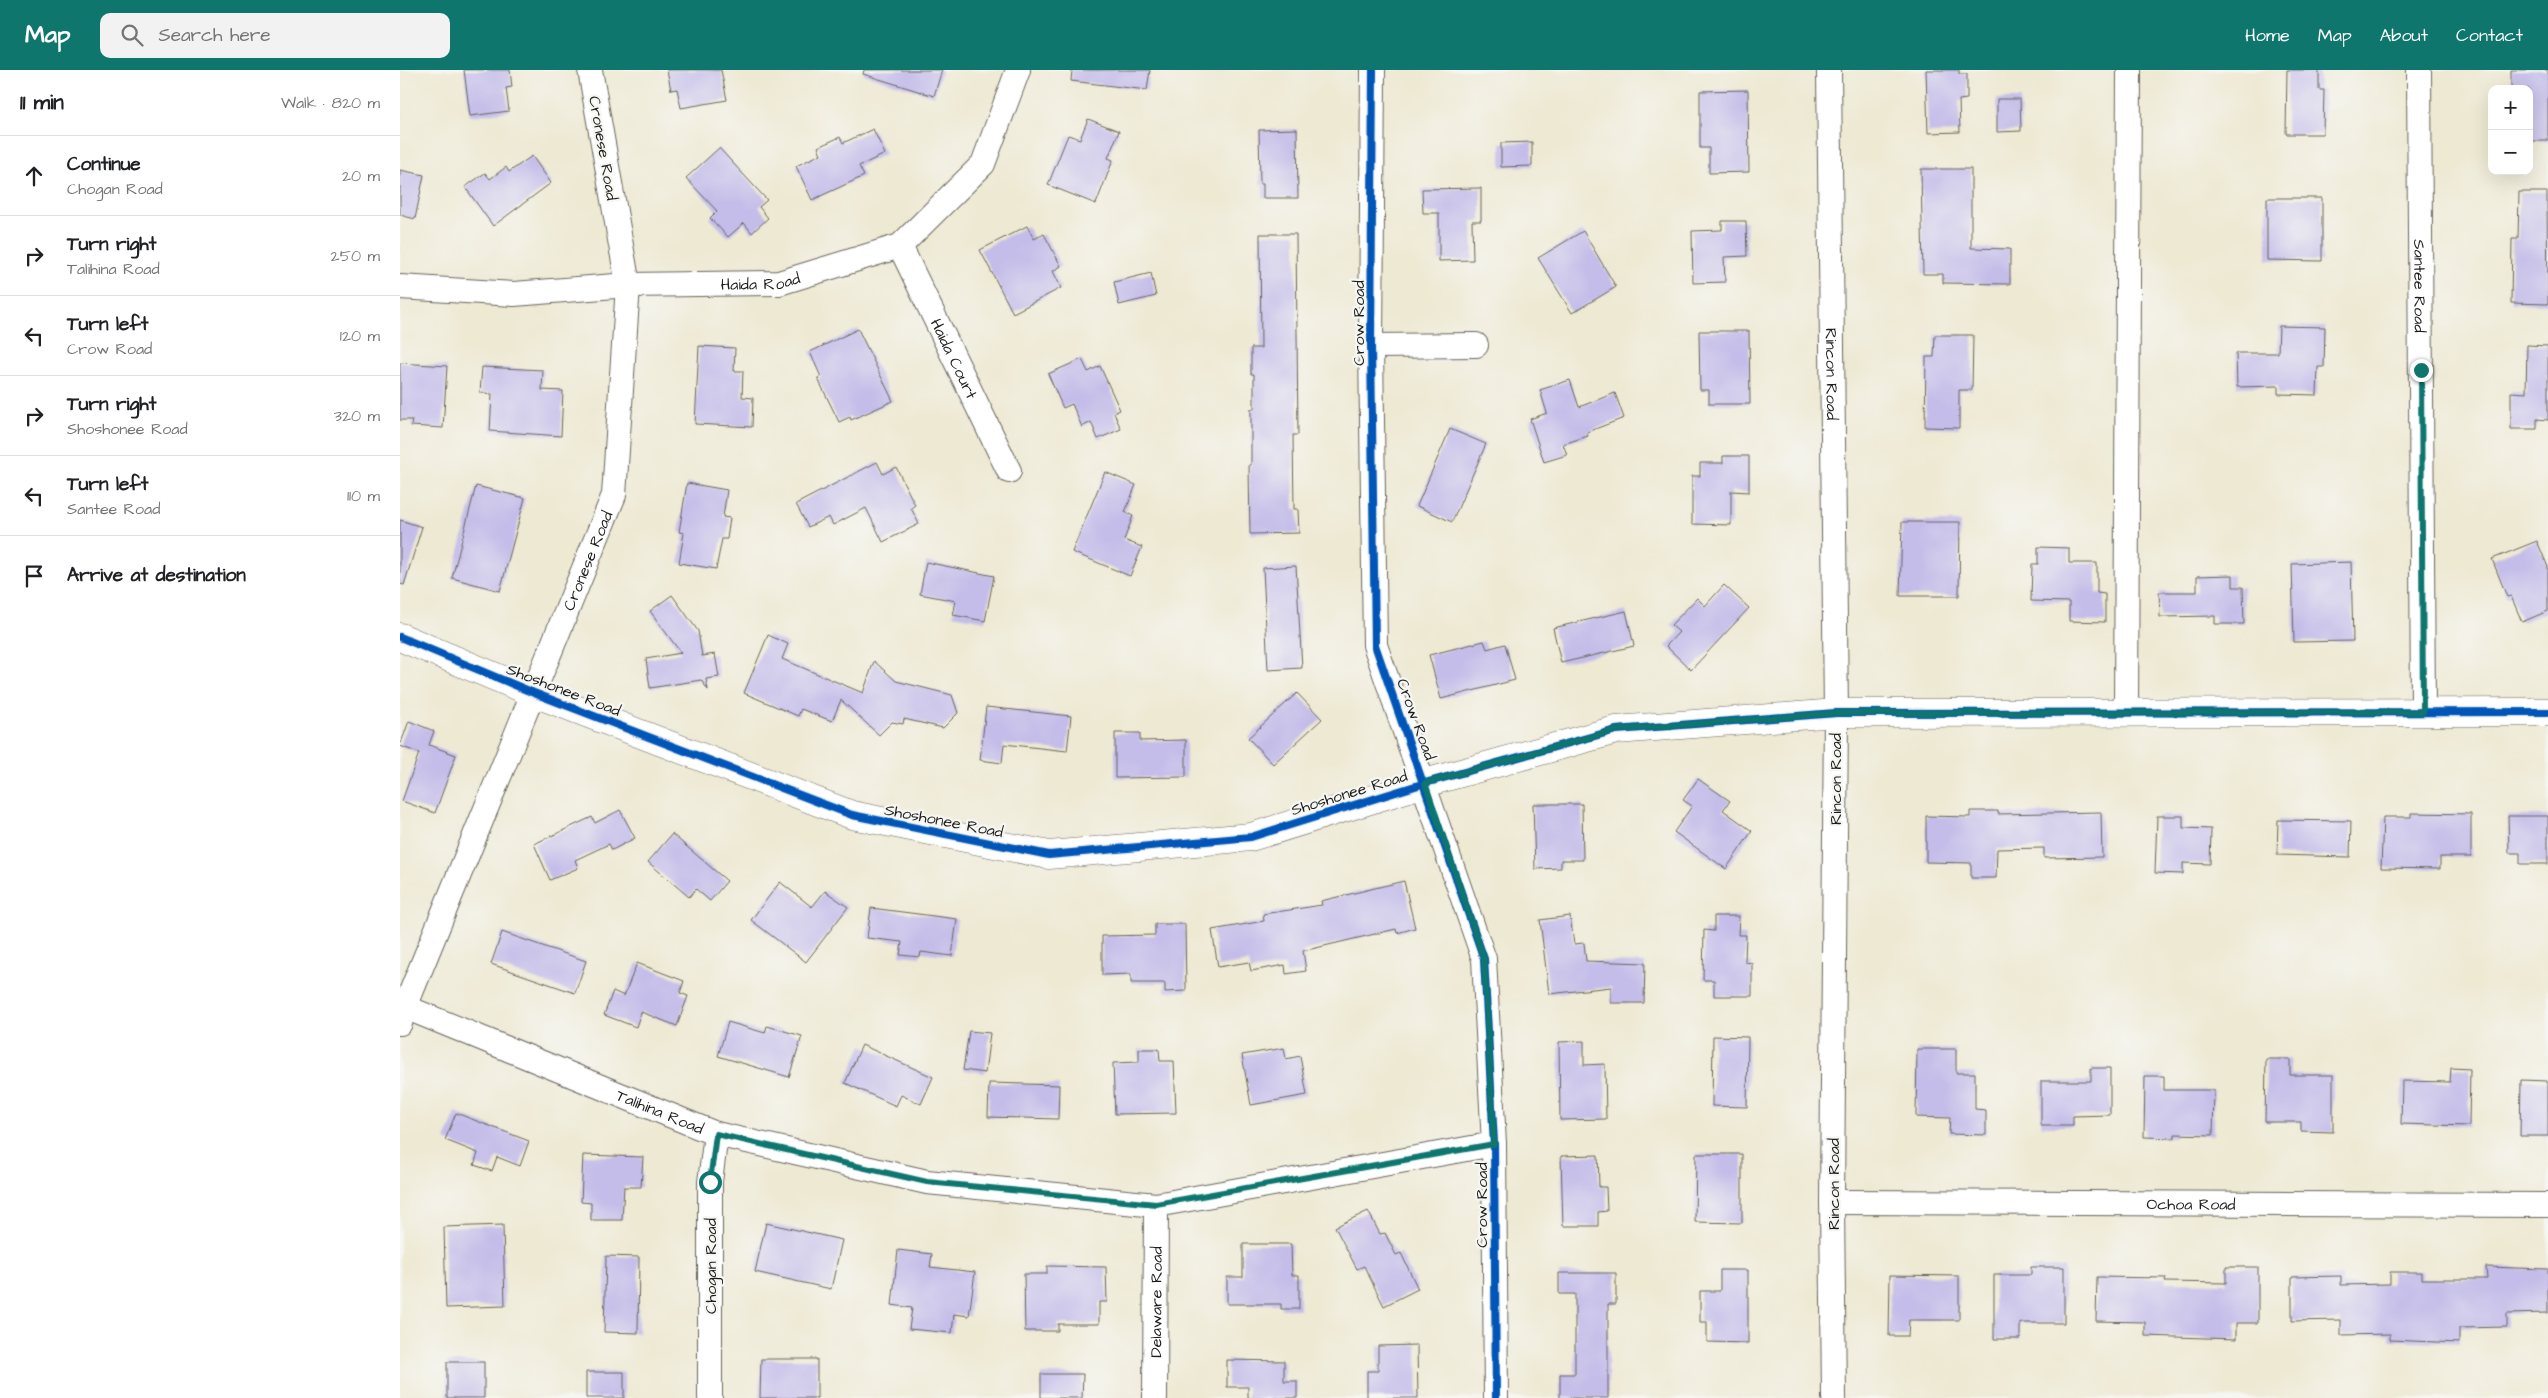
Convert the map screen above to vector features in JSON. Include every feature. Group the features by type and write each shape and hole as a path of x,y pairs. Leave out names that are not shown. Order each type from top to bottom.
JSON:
{"street":[{"name":"Cronese Road","path":"402,1011 614,495 628,285 590,70"},
{"name":"Haida Road","path":"400,287 514,294 628,285 779,283 900,246 983,164 1018,70"},
{"name":"Crow Road","path":"1373,70 1371,346 1375,645 1425,783 1484,959 1494,1144 1496,1398"},
{"name":"Rincon Road","path":"1829,70 1836,713 1832,1202 1834,1398"},
{"path":"2126,712 2129,70"},
{"name":"Santee Road","path":"2419,70 2423,712"},
{"name":"Haida Court","path":"900,246 1009,471"},
{"path":"1371,346 1476,346"},
{"name":"Shoshonee Road","path":"400,637 534,693 852,815 1049,855 1251,837 1425,783 1616,730 1836,713 2548,712"},
{"name":"Talihina Road","path":"402,1011 716,1134 927,1182 1156,1204 1494,1144"},
{"name":"Chogan Road","path":"710,1398 710,1182 716,1134"},
{"name":"Ochoa Road","path":"1832,1202 2548,1205"},
{"name":"Delaware Road","path":"1155,1398 1156,1204"}],"building":[{"path":"464,70 510,70 512,87 506,88 509,111 470,116"},
{"path":"667,70 721,70 727,100 681,108 677,89 671,90"},
{"path":"864,70 942,70 934,96 863,74"},
{"path":"1072,70 1150,70 1147,90 1071,81"},
{"path":"1926,70 1959,70 1959,74 1967,74 1967,99 1959,100 1960,132 1928,133"},
{"path":"2287,70 2319,70 2319,90 2324,90 2323,134 2286,134"},
{"path":"2511,70 2548,70 2548,141 2533,141 2533,85 2511,85"},
{"path":"1748,90 1749,172 1709,173 1709,148 1700,148 1700,91"},
{"path":"1997,99 2020,99 2021,131 1997,132"},
{"path":"1088,119 1119,131 1108,158 1113,160 1096,204 1048,185 1068,135 1080,139"},
{"path":"873,129 885,154 859,166 864,176 812,200 796,166 821,154 818,147 840,137 843,143"},
{"path":"1297,129 1298,198 1263,198 1263,184 1260,184 1259,130"},
{"path":"1532,142 1532,166 1501,167 1501,143"},
{"path":"719,148 767,200 759,207 768,218 752,233 744,223 728,237 710,218 717,211 686,178"},
{"path":"532,156 551,183 493,226 465,187 485,173 490,179 506,167 509,172"},
{"path":"1921,169 1971,169 1971,248 2010,249 2010,284 1943,283 1943,274 1923,274"},
{"path":"400,170 424,175 415,219 400,215"},
{"path":"1481,188 1481,221 1472,221 1473,260 1439,261 1439,213 1423,213 1422,189"},
{"path":"2519,192 2547,192 2548,304 2511,303 2512,239 2518,239"},
{"path":"2267,198 2322,198 2322,261 2267,260"},
{"path":"1722,221 1746,221 1747,256 1724,257 1725,282 1693,283 1692,231 1722,230"},
{"path":"1027,226 1034,239 1044,234 1061,266 1053,271 1061,288 1013,313 980,250"},
{"path":"1583,231 1616,287 1572,313 1538,258"},
{"path":"1260,234 1296,234 1298,435 1293,435 1294,509 1298,509 1299,533 1250,534 1249,465 1251,465 1251,409 1254,409 1254,374 1251,374 1251,348 1261,348"},
{"path":"1151,273 1156,296 1119,305 1114,282"},
{"path":"2279,326 2325,327 2324,367 2318,367 2317,395 2278,394 2278,386 2237,387 2236,353 2278,353"},
{"path":"858,329 893,401 851,420 850,417 839,422 818,379 821,377 810,352"},
{"path":"1699,331 1749,331 1750,404 1709,404 1709,390 1700,390"},
{"path":"1935,335 1973,335 1972,390 1959,390 1959,428 1925,427 1926,357 1934,357"},
{"path":"2527,345 2548,346 2548,420 2537,419 2537,429 2511,429 2511,392 2526,393"},
{"path":"699,346 735,348 734,371 743,371 742,397 753,398 752,427 695,424"},
{"path":"1082,359 1088,372 1100,366 1120,410 1114,413 1121,429 1098,439 1091,422 1082,427 1072,404 1063,408 1048,374"},
{"path":"400,363 447,366 443,428 411,426 412,420 400,420"},
{"path":"482,367 543,370 542,390 563,391 561,436 490,431 492,394 480,393"},
{"path":"1570,380 1579,407 1615,393 1624,418 1587,432 1588,436 1563,444 1567,455 1544,462 1530,419 1547,413 1540,390"},
{"path":"1450,429 1486,444 1452,522 1417,506"},
{"path":"1723,456 1749,456 1749,492 1731,491 1731,525 1692,524 1692,476 1700,476 1700,463 1723,463"},
{"path":"877,462 883,474 896,467 915,505 911,508 919,524 883,542 866,508 833,525 829,517 808,527 796,504"},
{"path":"1105,472 1136,485 1125,512 1133,516 1124,540 1142,547 1130,576 1072,552"},
{"path":"687,483 727,490 723,517 730,518 727,539 722,539 716,569 679,563 684,533 679,532"},
{"path":"476,486 525,498 500,591 452,578"},
{"path":"400,520 422,527 404,585 400,584"},
{"path":"1902,522 1960,522 1959,596 1900,596"},
{"path":"2537,541 2548,567 2548,611 2522,622 2511,596 2507,597 2492,559"},
{"path":"2038,547 2069,548 2069,563 2097,563 2097,593 2105,594 2105,622 2069,621 2069,602 2031,601 2032,564 2038,564"},
{"path":"926,562 994,576 985,621 953,615 956,601 920,594"},
{"path":"2351,562 2353,641 2294,642 2292,564"},
{"path":"1296,566 1302,668 1268,670 1263,568"},
{"path":"2233,575 2233,587 2243,587 2244,624 2215,624 2215,616 2160,617 2159,592 2197,592 2197,576"},
{"path":"1724,585 1749,608 1691,670 1666,646 1679,632 1671,625 1697,598 1705,606"},
{"path":"672,595 698,631 702,656 715,654 719,677 706,679 708,690 701,680 650,688 646,659 681,653 650,611"},
{"path":"1626,611 1634,646 1561,663 1553,628"},
{"path":"768,635 788,644 782,659 863,693 874,661 896,681 952,695 958,713 943,728 904,719 903,724 892,722 879,735 841,700 832,721 801,709 798,716 744,693"},
{"path":"1484,641 1487,649 1505,644 1515,680 1441,699 1429,655"},
{"path":"1297,693 1322,719 1273,764 1248,738"},
{"path":"986,707 1071,716 1067,751 1004,744 1002,763 980,760"},
{"path":"409,721 434,731 429,745 456,755 435,813 402,801 419,753 400,746"},
{"path":"1115,733 1140,733 1140,741 1186,740 1186,777 1115,778"},
{"path":"1698,779 1730,801 1723,810 1752,831 1726,869 1674,832 1692,806 1683,800"},
{"path":"1533,804 1582,804 1583,860 1561,860 1561,868 1535,869"},
{"path":"620,810 635,838 612,850 609,844 575,860 578,868 550,880 534,844 592,817 595,823"},
{"path":"1970,811 1998,811 1998,814 2101,812 2102,857 2044,858 2044,848 1997,849 1996,878 1971,878 1971,863 1926,862 1926,816 1970,817"},
{"path":"2411,813 2471,814 2471,857 2440,857 2440,869 2381,868 2383,817 2411,817"},
{"path":"2157,816 2183,816 2183,828 2211,829 2210,864 2183,863 2183,874 2155,873"},
{"path":"2508,816 2548,816 2548,864 2520,864 2520,853 2509,853"},
{"path":"2278,820 2351,821 2350,857 2277,855"},
{"path":"672,834 727,881 710,901 696,889 689,897 648,862"},
{"path":"1404,881 1415,928 1397,933 1396,929 1303,951 1306,971 1286,974 1285,965 1251,971 1249,962 1218,967 1212,930 1264,921 1263,914 1322,905 1321,901"},
{"path":"780,882 812,907 825,891 848,907 806,962 751,920"},
{"path":"871,908 957,919 952,956 921,952 920,957 900,955 902,942 867,938"},
{"path":"1570,916 1574,944 1584,943 1586,961 1645,963 1644,1003 1611,1003 1611,987 1549,994 1540,920"},
{"path":"1714,916 1739,916 1738,935 1746,935 1745,962 1752,963 1752,996 1714,996 1714,980 1703,980 1704,930 1714,931"},
{"path":"1155,924 1185,924 1186,991 1165,992 1165,983 1131,983 1131,974 1102,975 1102,936 1155,935"},
{"path":"502,932 586,961 575,993 491,964"},
{"path":"637,963 684,981 680,993 688,996 677,1026 641,1012 636,1027 604,1015 613,991 624,996"},
{"path":"728,1022 765,1033 767,1026 802,1036 789,1077 718,1056"},
{"path":"969,1031 990,1033 985,1073 963,1070"},
{"path":"1713,1036 1748,1037 1747,1107 1712,1106"},
{"path":"1584,1041 1584,1065 1605,1064 1606,1119 1560,1120 1559,1042"},
{"path":"862,1045 933,1077 921,1104 901,1095 896,1106 845,1083"},
{"path":"1284,1048 1286,1059 1300,1056 1307,1095 1251,1105 1242,1055"},
{"path":"1139,1049 1159,1049 1160,1061 1174,1061 1176,1113 1115,1114 1113,1063 1139,1062"},
{"path":"1917,1049 1956,1049 1956,1073 1975,1073 1975,1109 1986,1110 1986,1135 1949,1134 1950,1118 1916,1117"},
{"path":"2266,1059 2290,1059 2290,1075 2333,1075 2333,1132 2301,1131 2301,1122 2265,1122"},
{"path":"2091,1068 2110,1068 2110,1115 2073,1116 2073,1126 2041,1126 2041,1081 2091,1081"},
{"path":"2451,1068 2470,1069 2469,1126 2401,1124 2402,1081 2450,1082"},
{"path":"2145,1076 2164,1076 2164,1090 2214,1090 2213,1135 2175,1134 2175,1138 2144,1137"},
{"path":"2521,1080 2548,1081 2548,1136 2520,1136"},
{"path":"989,1083 1059,1085 1058,1119 988,1117"},
{"path":"456,1113 529,1141 520,1166 497,1157 492,1171 474,1165 478,1153 445,1140"},
{"path":"1696,1154 1742,1154 1742,1223 1695,1222"},
{"path":"583,1155 643,1157 641,1187 624,1187 622,1220 591,1220 591,1203 581,1202"},
{"path":"1598,1155 1599,1187 1606,1187 1607,1211 1598,1212 1598,1226 1563,1226 1561,1156"},
{"path":"1368,1211 1380,1234 1385,1233 1396,1255 1401,1253 1418,1289 1384,1306 1364,1266 1357,1269 1335,1227"},
{"path":"766,1223 842,1240 831,1289 755,1272"},
{"path":"503,1225 505,1306 446,1308 444,1227"},
{"path":"1243,1244 1291,1244 1292,1275 1299,1275 1299,1309 1281,1309 1281,1304 1227,1304 1227,1277 1243,1277"},
{"path":"898,1250 932,1254 930,1267 975,1272 969,1316 954,1314 952,1333 909,1329 912,1308 892,1305"},
{"path":"606,1256 639,1257 638,1333 604,1332"},
{"path":"1047,1266 1106,1267 1107,1302 1099,1302 1099,1324 1058,1324 1058,1331 1025,1331 1024,1274 1047,1274"},
{"path":"2031,1267 2064,1267 2064,1323 2020,1323 2020,1339 1994,1339 1994,1275 2031,1275"},
{"path":"2226,1267 2258,1267 2258,1323 2236,1323 2236,1339 2145,1336 2145,1322 2096,1321 2097,1277 2166,1278 2165,1282 2226,1283"},
{"path":"2486,1267 2548,1269 2548,1313 2507,1314 2507,1327 2459,1328 2459,1343 2390,1340 2390,1334 2341,1335 2341,1320 2292,1321 2292,1277 2341,1276 2341,1285 2390,1284 2390,1272 2422,1272 2422,1279 2487,1279"},
{"path":"1720,1270 1748,1270 1748,1343 1707,1342 1707,1322 1700,1322 1700,1291 1720,1291"},
{"path":"1559,1273 1616,1273 1616,1304 1608,1304 1608,1398 1560,1398 1560,1374 1575,1374 1575,1294 1559,1294"},
{"path":"1890,1275 1959,1276 1959,1320 1909,1320 1908,1336 1889,1336"},
{"path":"1417,1345 1418,1398 1367,1398 1367,1371 1378,1371 1378,1346"},
{"path":"761,1359 817,1359 817,1398 760,1398"},
{"path":"1227,1360 1284,1361 1284,1381 1297,1381 1297,1398 1248,1398 1248,1387 1227,1387"},
{"path":"447,1362 484,1362 484,1398 447,1398"},
{"path":"586,1372 624,1372 624,1398 586,1398"},
{"path":"1041,1374 1083,1374 1082,1398 1041,1398"}],"cycle path":[{"path":"1373,70 1371,346 1375,645 1484,959 1494,1144 1496,1398"},
{"path":"400,637 534,693 852,815 1049,855 1251,837 1425,783 1616,730 1836,713 2548,712"}],"route":[{"path":"710,1182 716,1134 927,1182 1156,1204 1494,1144 1484,959 1425,783 1616,730 1836,713 2423,712 2421,370"}]}
